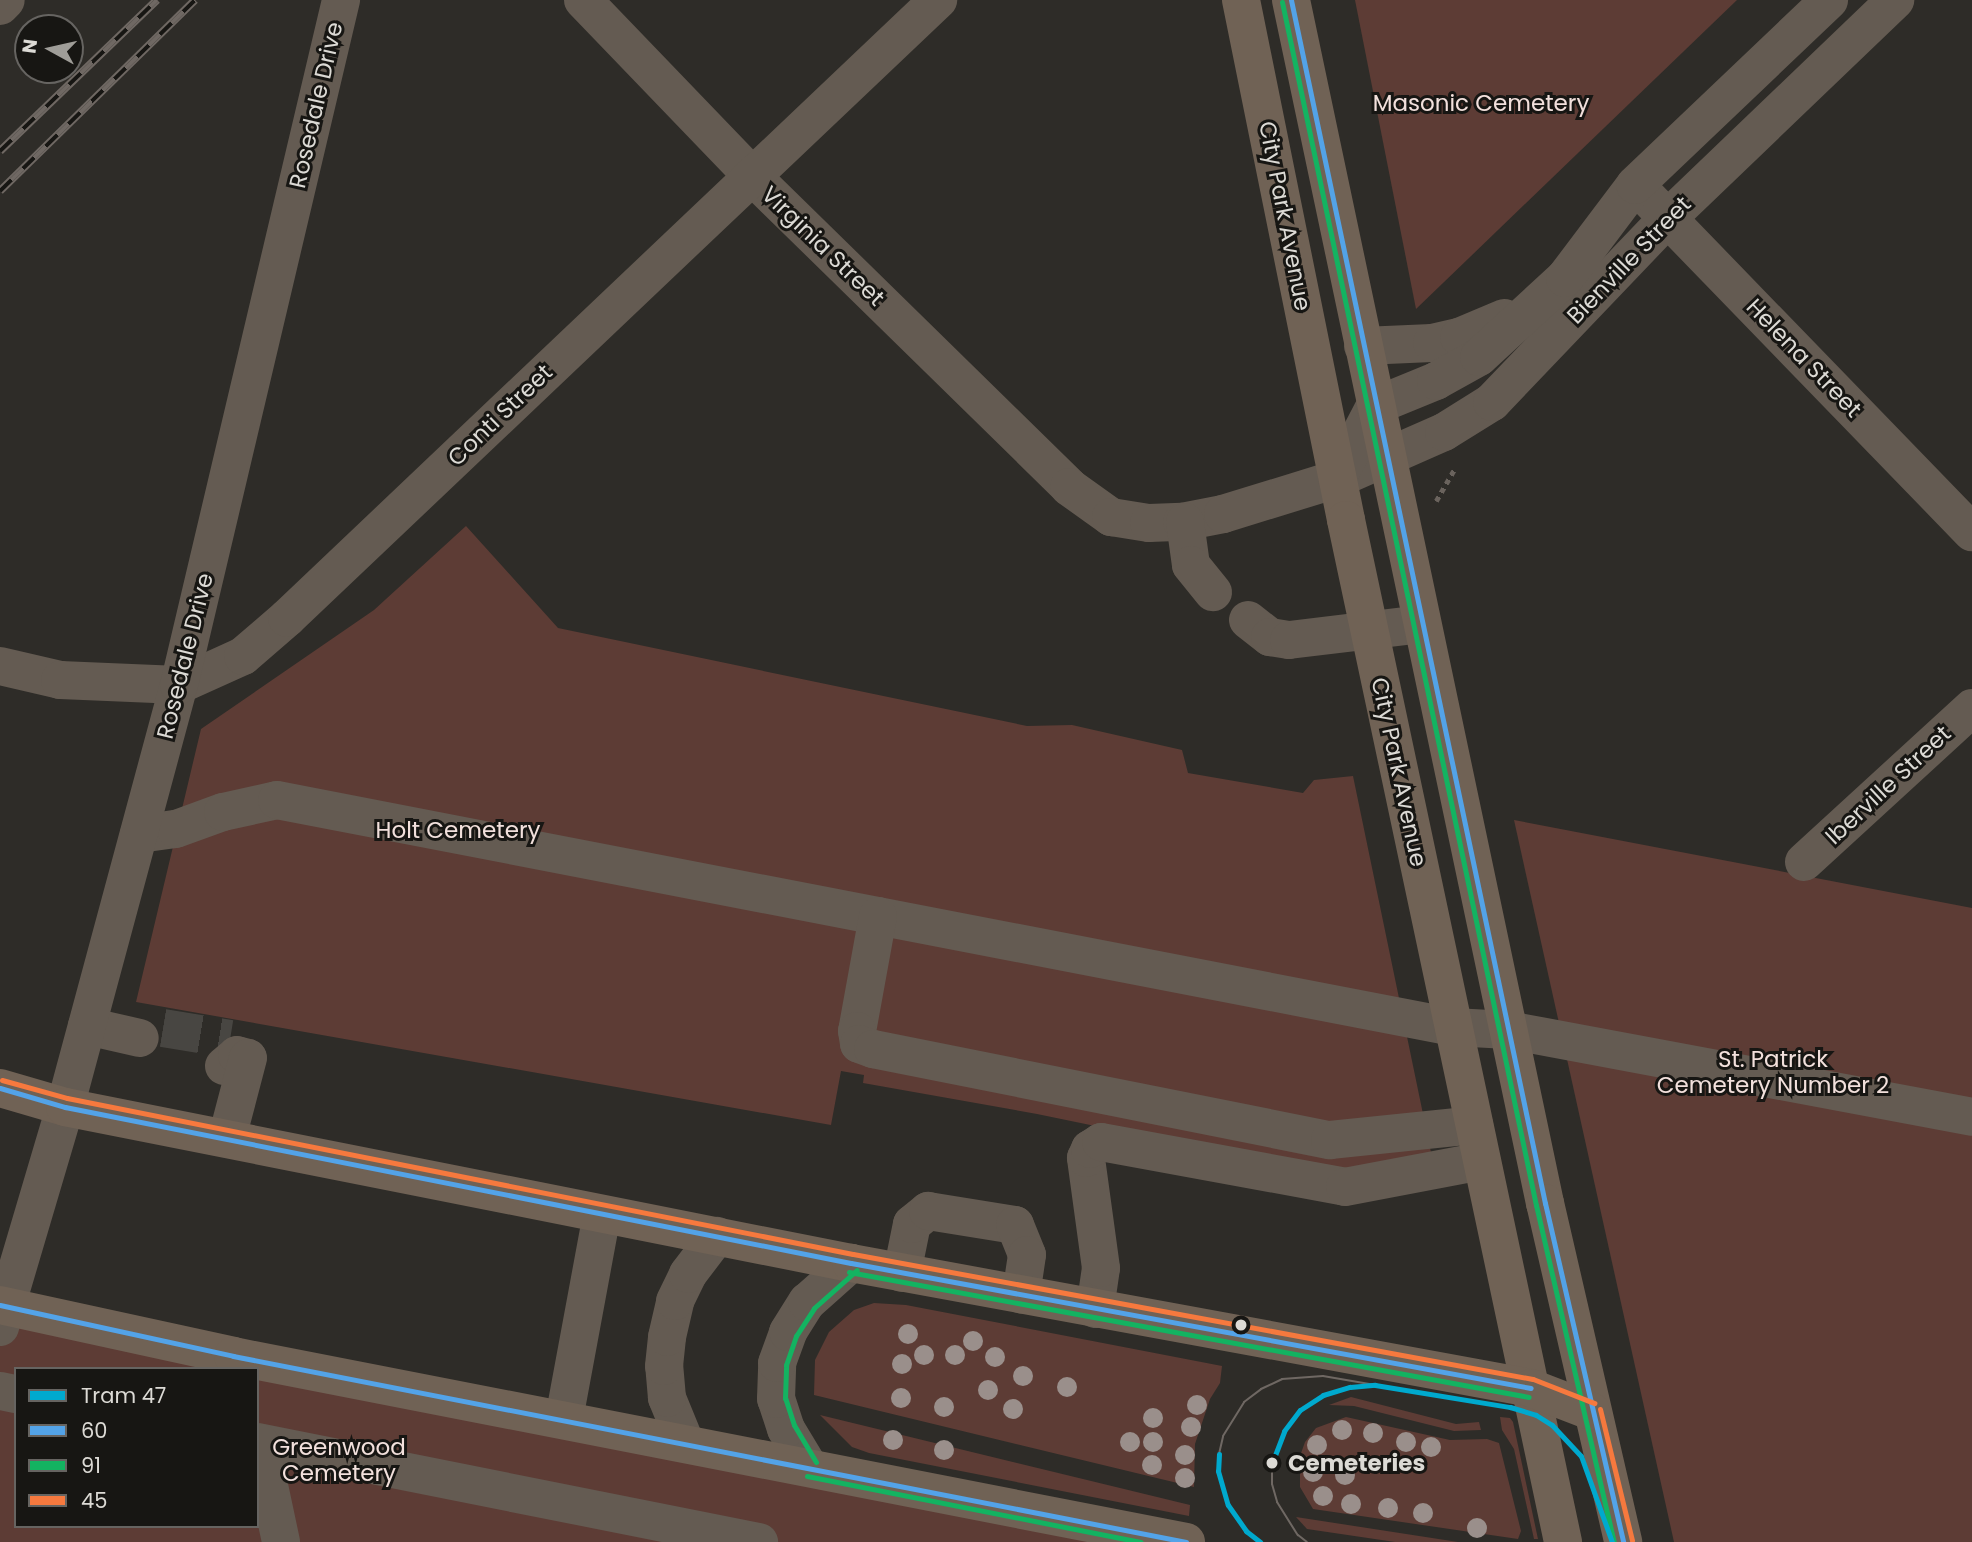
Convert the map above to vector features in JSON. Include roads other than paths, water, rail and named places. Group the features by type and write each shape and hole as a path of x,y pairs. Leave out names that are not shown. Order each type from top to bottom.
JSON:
{"main road":[{"name":"City Park Avenue","path":"1241,0 1337,479 1563,1542"},
{"path":"1291,0 1508,1030 1591,1412 1623,1542"},
{"path":"0,1088 65,1107 902,1273 1531,1388 1591,1412"},
{"path":"2,1312 810,1466 1186,1542"}],"street":[{"path":"0,6 6,0"},
{"name":"Rosedale Drive","path":"2,1312 65,1107 179,685 341,0"},
{"name":"Virginia Street","path":"583,0 754,178 1069,487"},
{"name":"Conti Street","path":"0,666 60,680 179,685 243,656 288,618 754,178 938,0"},
{"name":"Bienville Street","path":"1069,487 1111,517 1149,523 1185,522 1223,514 1337,479 1387,460 1444,432 1492,402 1668,218 1895,0"},
{"name":"Bienville Street","path":"1375,406 1436,380 1479,356 1565,278 1634,185 1815,5"},
{"name":"Helena Street","path":"1634,185 1972,532"},
{"name":"Bienville Street","path":"1363,346 1412,345 1460,337 1504,318 1565,278"},
{"path":"1337,479 1375,406"},
{"path":"1185,522 1191,565 1213,592"},
{"path":"1248,620 1270,637 1289,640 1421,624"},
{"name":"Iberville Street","path":"1804,862 1972,708"},
{"path":"139,834 176,829 223,812 277,800 1453,1027 1508,1030 1972,1117"},
{"path":"878,916 857,1031 859,1044 873,1049 1330,1140 1478,1143"},
{"path":"87,1026 153,1040"},
{"path":"227,1138 248,1058 230,1053"},
{"path":"1095,1309 1101,1268 1086,1158 1090,1149 1101,1142 1345,1187 1478,1143"},
{"path":"902,1273 912,1224 928,1211 1015,1225 1027,1255 1021,1295"},
{"path":"564,1419 602,1214"},
{"path":"685,1442 667,1398 664,1366 667,1337 675,1301 688,1274 716,1236"},
{"path":"810,1466 786,1429 776,1399 777,1363 788,1332 807,1302 851,1263"},
{"path":"281,1542 259,1442 656,1532 759,1542"}],"tunnel":[{"path":"163,1028 230,1039"}],"tram line":[{"path":"1219,1454 1223,1436 1244,1402 1261,1389 1282,1379 1323,1376 1375,1385"},
{"name":"47","path":"1272,1463 1284,1431 1300,1410 1323,1395 1350,1387 1375,1385 1510,1407 1536,1415 1552,1425 1581,1456 1612,1542"},
{"name":"47","path":"1219,1454 1218,1471 1228,1505 1246,1531 1260,1542"},
{"path":"1272,1463 1272,1484 1277,1502 1298,1535 1307,1542"}],"railway":[{"path":"0,151 157,0"},
{"path":"0,191 195,0"}],"place":[{"name":"Cemeteries","path":"1272,1463"}],"park label":[{"name":"Masonic Cemetery","path":"1481,103"},
{"name":"Holt Cemetery","path":"458,830"},
{"name":"St. Patrick Cemetery Number 2","path":"1773,1072"},
{"name":"Greenwood Cemetery","path":"339,1460"}]}
